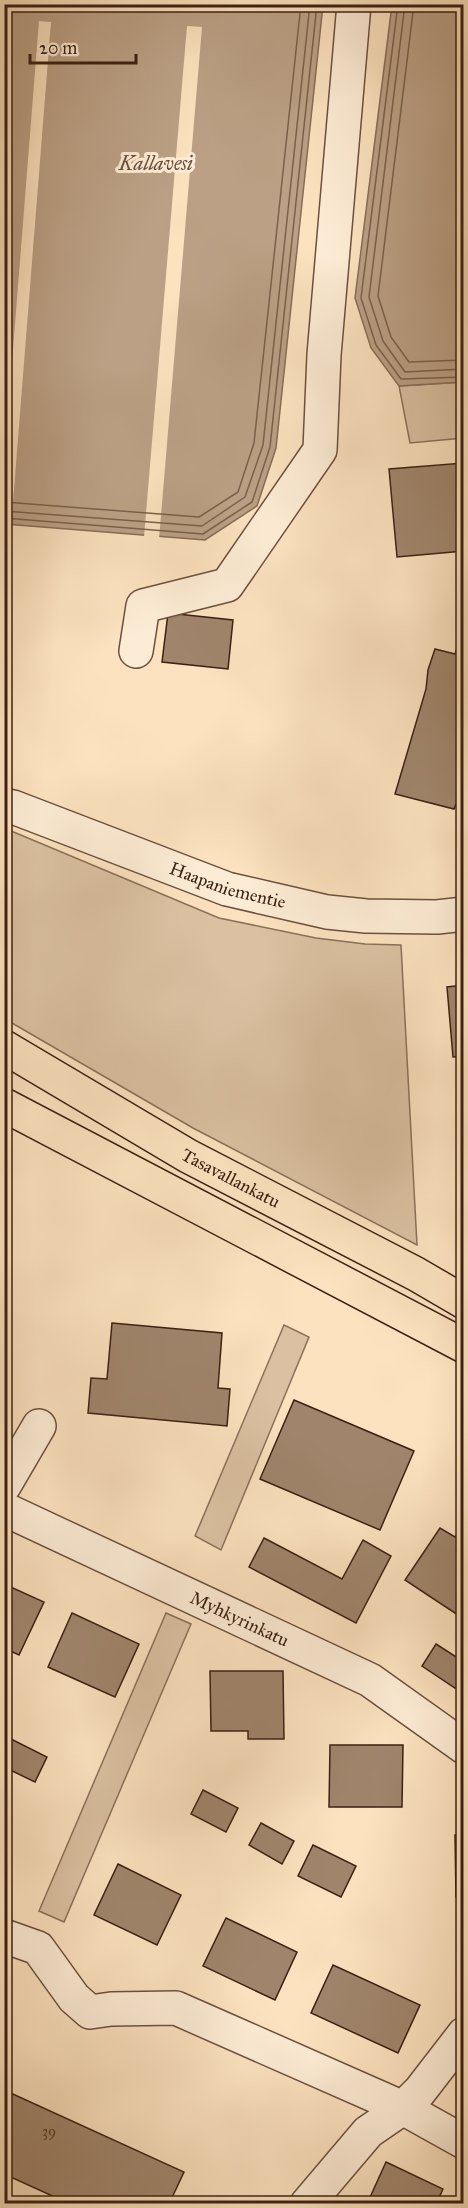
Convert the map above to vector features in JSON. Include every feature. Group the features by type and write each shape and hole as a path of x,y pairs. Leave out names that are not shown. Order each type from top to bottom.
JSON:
{"main road":[{"name":"Tasavallankatu","path":"4,1047 188,1156 416,1274 464,1302"},
{"path":"4,1105 464,1346"}],"street":[{"path":"136,651 143,606 227,585 320,450 324,355 354,4"},
{"name":"Haapaniementie","path":"4,805 238,892 327,912 366,916 437,917 464,914"},
{"path":"4,1486 39,1426"},
{"name":"Myhkyrinkatu","path":"4,1509 370,1680 464,1746"},
{"path":"4,1936 38,1948 74,1998 90,2012 111,2009 176,2008 403,2108 464,2142"},
{"path":"307,2204 368,2132 403,2108 420,2091 464,2034"}],"shaded area":[{"path":"463,382 463,438 410,443 399,386"},
{"path":"4,828 219,918 316,938 365,944 401,945 417,1245 193,1128 5,1019"},
{"path":"284,1325 309,1337 221,1550 195,1536"},
{"path":"166,1613 191,1624 64,1922 39,1911"}],"water":[{"name":"Kallavesi","path":"4,5 323,5 276,448 257,506 205,540 5,524"},
{"path":"392,5 463,5 463,382 399,386 371,348 355,298"}],"pier":[{"path":"39,21 51,22 11,527 5,527 5,450"},
{"path":"187,26 202,27 159,539 144,537"}],"building":[{"path":"464,463 464,551 397,557 389,469"},
{"path":"168,613 233,620 228,669 162,662"},
{"path":"460,639 464,640 464,798 458,799 454,809 395,794 426,689 428,670 435,649 455,654"},
{"path":"464,985 464,1056 453,1057 447,987"},
{"path":"112,1323 222,1333 218,1388 230,1389 227,1426 88,1413 91,1378 107,1379"},
{"path":"294,1400 414,1451 380,1530 260,1479"},
{"path":"464,1526 464,1619 405,1580 440,1528 455,1537"},
{"path":"264,1538 342,1579 363,1540 391,1556 356,1623 249,1567"},
{"path":"4,1584 44,1602 19,1655 4,1648"},
{"path":"72,1613 139,1644 115,1697 48,1667"},
{"path":"436,1644 464,1662 464,1694 422,1666"},
{"path":"210,1671 283,1671 284,1739 248,1739 248,1731 211,1731"},
{"path":"11,1739 47,1757 35,1782 4,1767 4,1752"},
{"path":"330,1745 403,1745 402,1807 329,1807"},
{"path":"203,1790 238,1808 226,1832 191,1814"},
{"path":"261,1823 294,1841 282,1864 249,1845"},
{"path":"455,1835 464,1835 464,1897 456,1897"},
{"path":"313,1845 356,1866 341,1897 298,1876"},
{"path":"118,1864 181,1895 157,1945 94,1915"},
{"path":"226,1918 297,1952 275,2000 203,1966"},
{"path":"333,1965 420,2005 398,2053 311,2013"},
{"path":"4,2090 184,2172 169,2204 70,2204 4,2174"},
{"path":"386,2162 443,2189 438,2200 445,2204 367,2204"}]}
